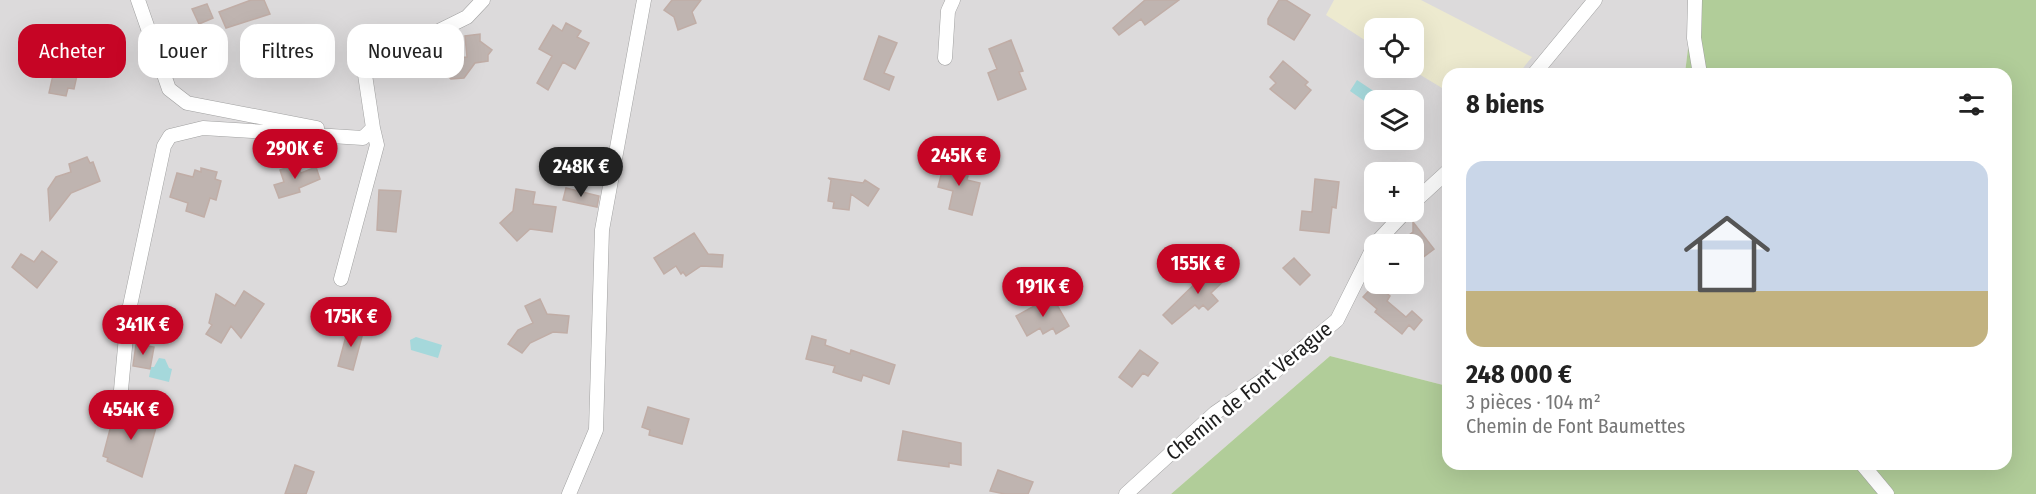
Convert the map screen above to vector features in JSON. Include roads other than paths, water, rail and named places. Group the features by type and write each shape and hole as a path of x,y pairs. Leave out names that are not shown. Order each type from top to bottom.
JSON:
{"street":[{"path":"138,0 169,89 187,103 368,133"},
{"path":"341,279 377,146 368,133 364,68 467,17 483,0"},
{"path":"569,494 596,430 602,230 644,0"},
{"path":"945,58 948,12 953,0"},
{"path":"1539,68 1594,0"},
{"path":"1695,0 1694,38 1699,68"},
{"path":"121,390 128,315 164,146 170,136 203,128 368,133"},
{"path":"1424,193 1442,176"},
{"name":"Chemin de Font Verague","path":"1384,234 1396,222"},
{"name":"Chemin de Font Verague","path":"1126,494 1215,413 1273,373 1337,320 1364,265"},
{"path":"1867,470 1887,494"}],"water":[{"path":"1357,80 1372,90 1364,90 1364,101 1350,91"},
{"path":"416,337 442,345 438,358 411,350 410,340"},
{"path":"159,358 165,359 169,368 172,369 169,382 149,377 151,367 154,367"}]}
